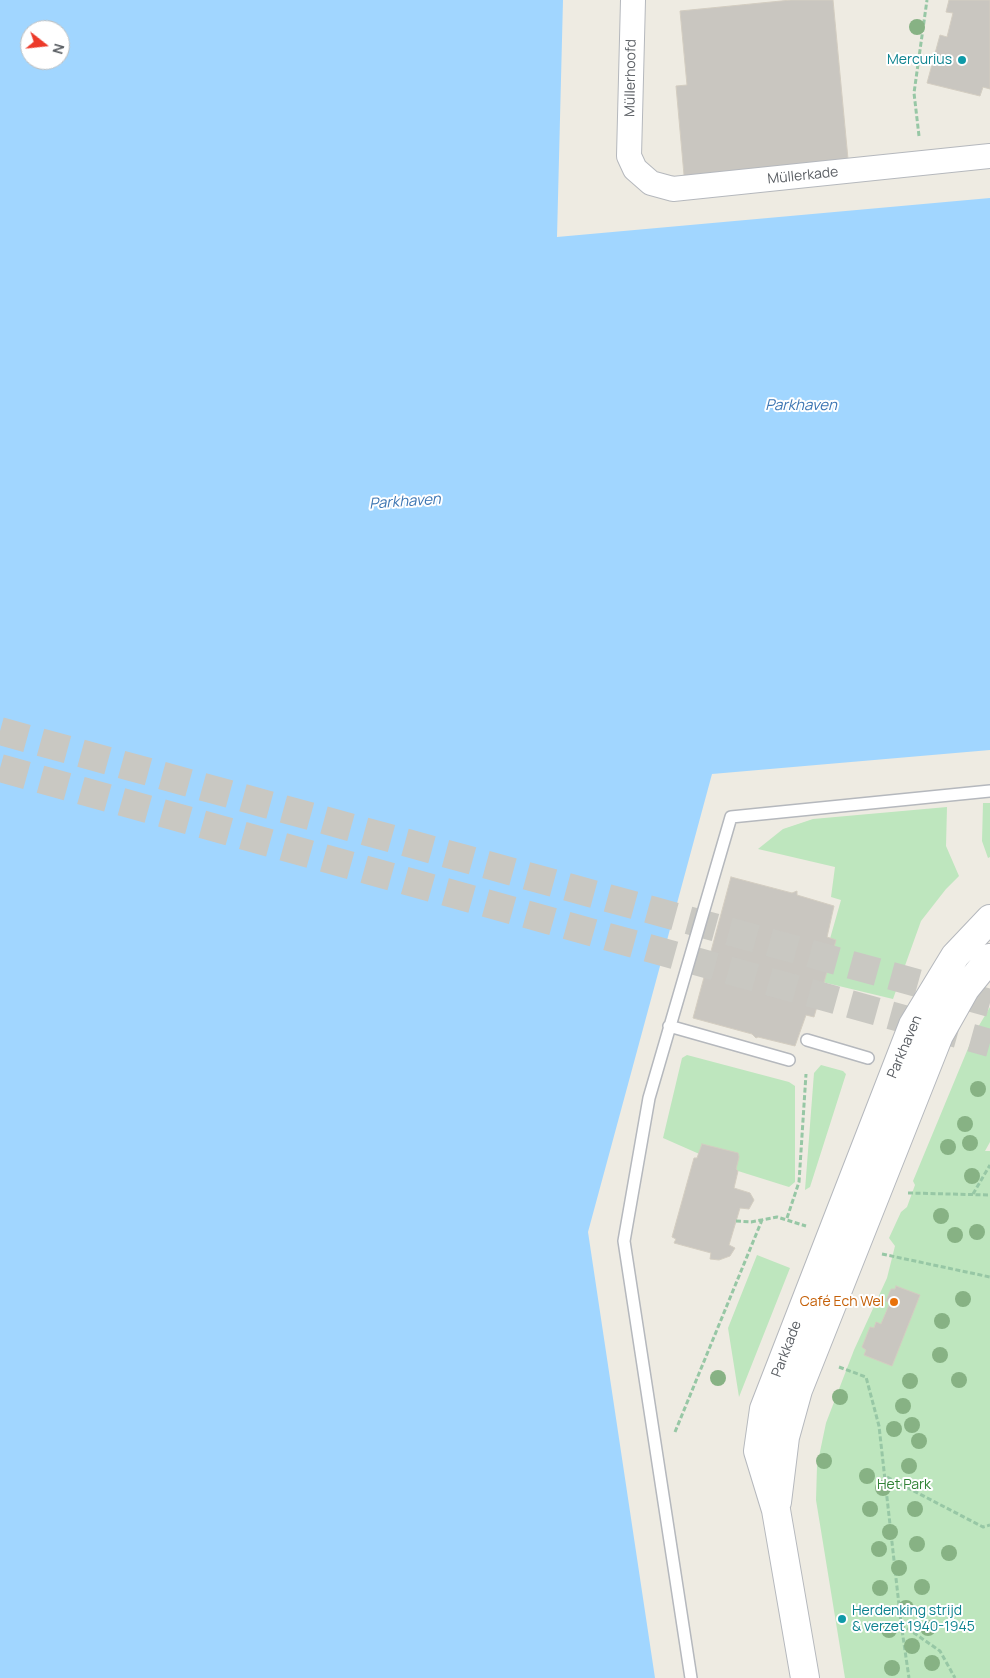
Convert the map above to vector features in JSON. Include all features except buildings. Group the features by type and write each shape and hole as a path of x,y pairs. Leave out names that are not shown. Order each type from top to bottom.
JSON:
{"street":[{"name":"Müllerhoofd","path":"629,156 633,0"},
{"name":"Müllerkade","path":"629,156 635,169 647,180 673,189 990,156"},
{"name":"Parkhaven","path":"848,1192 913,1025 956,956 990,919"},
{"name":"Parkhaven","path":"877,1193 939,1035 965,989 990,958"},
{"name":"Parkkade","path":"805,1678 776,1510 758,1451 763,1415 848,1192"},
{"name":"Parkkade","path":"776,1510 786,1437 796,1398 877,1193"}],"lane":[{"path":"691,1678 624,1241 649,1098 731,818 990,791"},
{"path":"670,1026 789,1060"},
{"path":"807,1040 868,1058"}],"path":[{"path":"922,163 914,93 927,0"},
{"path":"787,1218 799,1182 807,1040"},
{"path":"973,1194 990,1166"},
{"path":"908,1193 990,1195"},
{"path":"736,1221 751,1222 787,1218 804,1225"},
{"path":"658,1472 762,1220"},
{"path":"858,1244 880,1253 990,1277"},
{"path":"856,1373 866,1377 880,1426 887,1477 901,1623 909,1678"},
{"path":"887,1477 983,1527 990,1525"},
{"path":"901,1623 940,1652 955,1678"}],"green space":[{"path":"983,803 990,803 990,857 988,858 982,841"},
{"path":"947,807 946,846 959,876 946,889 921,921 893,999 818,981 841,900 831,897 835,867 758,849 783,829 813,819"},
{"name":"Het Park","path":"990,1007 990,1142 985,1151 990,1151 990,1678 845,1678 816,1500 817,1466 826,1423 854,1350 887,1278 895,1246 889,1238 901,1212 907,1207 915,1185 913,1181 974,1034"},
{"path":"687,1055 789,1082 795,1086 795,1182 789,1187 738,1171 663,1138 682,1058"},
{"path":"821,1065 843,1071 846,1074 810,1187 805,1190 814,1073"},
{"path":"757,1255 790,1268 739,1397 728,1328"}],"water":[{"path":"0,0 563,0 557,237 990,198 990,750 712,774 588,1232 655,1678 0,1678"}],"tunnel":[{"path":"0,731 990,1003"},
{"path":"0,768 990,1043"}],"place":[{"name":"Mercurius","path":"962,60"},
{"name":"Café Ech Wel","path":"894,1302"},
{"name":"Herdenking strijd & verzet 1940-1945","path":"842,1619"}]}
